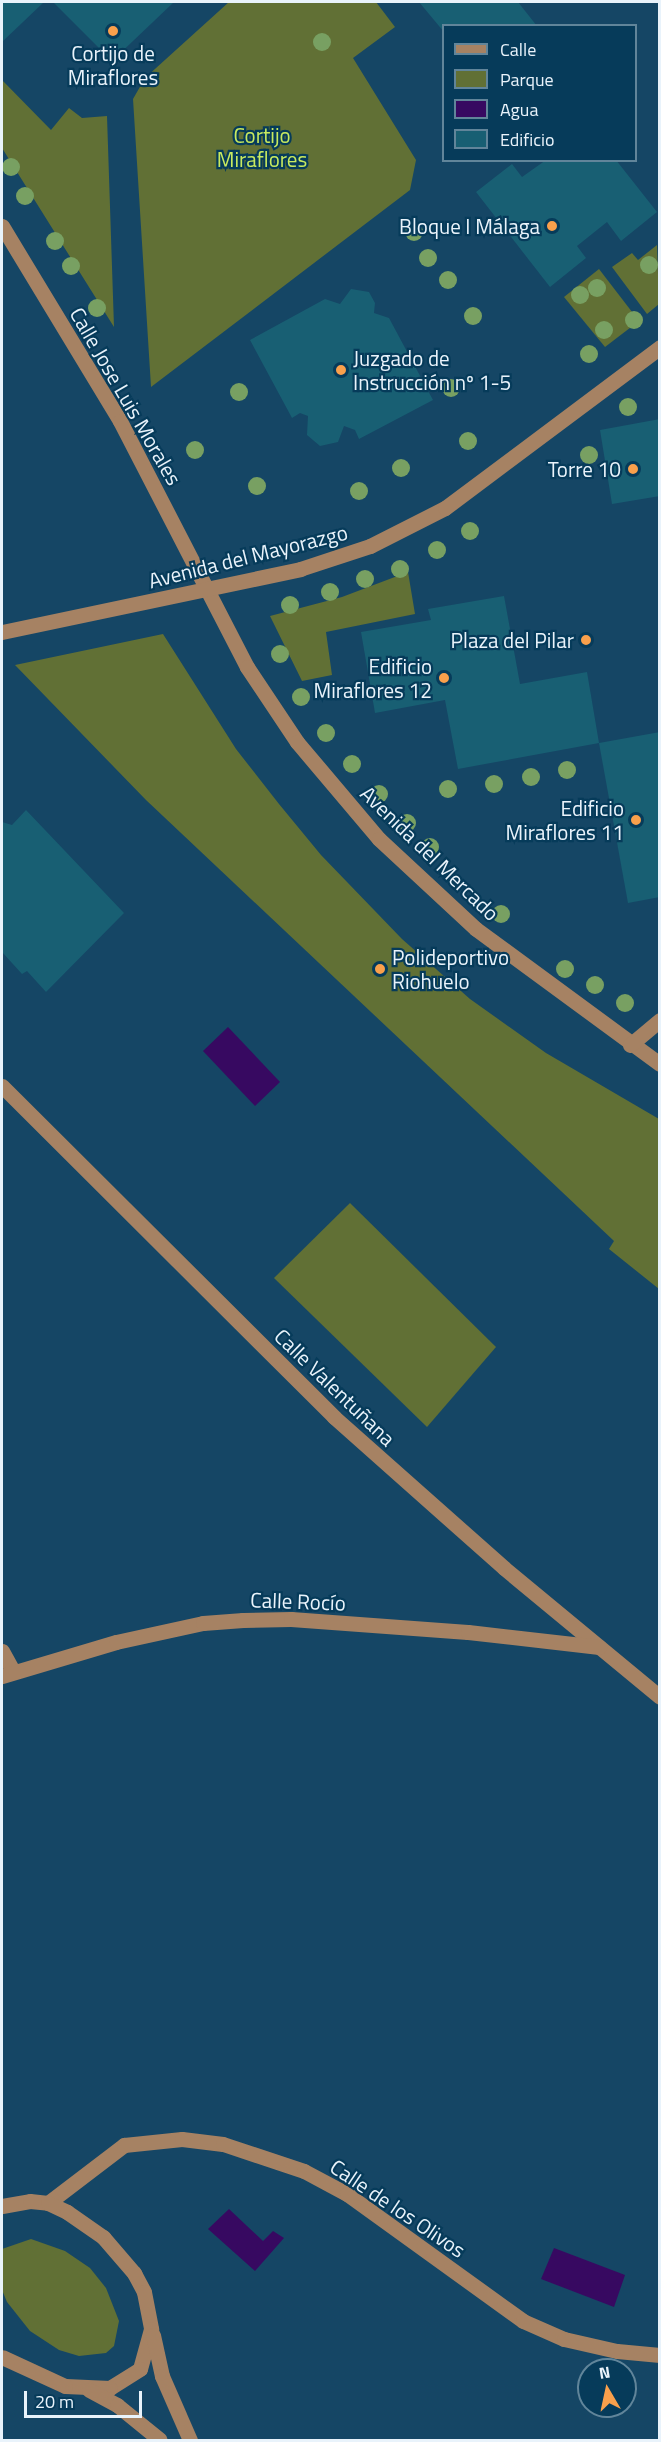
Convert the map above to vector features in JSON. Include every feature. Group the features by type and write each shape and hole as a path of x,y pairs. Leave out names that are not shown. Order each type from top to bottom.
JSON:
{"street":[{"name":"Calle Jose Luis Morales","path":"2,226 120,421 208,589"},
{"name":"Avenida del Mayorazgo","path":"2,632 208,589 334,559 407,529 479,484 660,347"},
{"name":"Avenida del Mercado","path":"208,589 266,698 297,742 379,839 476,929 630,1045 660,1064"},
{"path":"630,1045 660,1020"},
{"name":"Calle Valentuñana","path":"2,1086 334,1418 660,1697"},
{"name":"Calle Rocío","path":"7,1673 203,1623 243,1620 291,1619 468,1632 599,1647"},
{"path":"2,1651 7,1673"},
{"name":"Calle de los Olivos","path":"48,2203 124,2145 141,2140 182,2139 223,2144 304,2171 347,2194 523,2321 564,2339 616,2351 660,2355"},
{"path":"2,2206 30,2201 48,2203 85,2223 121,2254 144,2292 162,2376 190,2440"},
{"path":"89,2390 110,2388 140,2369 151,2329"},
{"path":"2,2358 42,2378 89,2390 117,2405 160,2440"}],"green space":[{"name":"Cortijo Miraflores","path":"229,2 376,2 395,27 353,58 416,160 410,190 151,387 133,99 145,78"},
{"path":"2,80 51,130 69,108 82,118 107,116 114,327 2,148"},
{"path":"657,245 659,304 647,314 612,267 632,253 638,260"},
{"path":"599,269 639,321 605,347 564,297"},
{"path":"408,572 415,614 326,632 332,675 302,681 270,616 342,597"},
{"name":"Polideportivo Riohuelo","path":"163,634 236,749 279,804 321,855 402,939 470,999 546,1053 659,1119 659,1289 609,1249 614,1241 146,800 15,665"},
{"path":"350,1203 496,1347 427,1427 274,1278"},
{"path":"31,2239 65,2251 90,2268 106,2288 119,2321 114,2346 106,2353 79,2356 59,2350 30,2331 7,2302 2,2290 2,2249"}],"water":[{"path":"228,1027 280,1082 255,1106 203,1051"},
{"path":"229,2209 263,2241 273,2231 284,2238 255,2271 208,2229"},
{"path":"554,2248 625,2275 614,2307 541,2279"}],"building":[{"name":"Cortijo de Miraflores","path":"2,2 44,2 2,42"},
{"name":"Cortijo de Miraflores","path":"53,2 174,2 112,61"},
{"path":"419,2 518,2 535,24 442,24 442,30"},
{"name":"Bloque I Málaga","path":"543,162 618,162 657,212 621,241 607,222 577,246 586,258 550,287 476,192 512,164 522,177"},
{"name":"Juzgado de Instrucción nº 1-5","path":"351,289 369,292 375,303 374,313 389,318 433,400 359,439 355,430 344,426 338,442 320,446 307,435 308,416 300,413 292,418 250,340 325,299 340,304"},
{"name":"Torre 10","path":"660,419 660,496 612,504 600,430"},
{"name":"Edificio Miraflores 12","path":"504,596 520,684 587,672 599,743 458,769 445,700 375,713 361,632 431,620 428,609"},
{"name":"Edificio Miraflores 11","path":"660,732 660,897 628,903 599,743"},
{"path":"26,810 124,913 46,992 27,971 22,974 2,952 2,822 12,825"}],"place":[{"name":"Cortijo de Miraflores","path":"113,31"},
{"name":"Bloque I Málaga","path":"552,226"},
{"name":"Juzgado de Instrucción nº 1-5","path":"341,370"},
{"name":"Torre 10","path":"633,469"},
{"name":"Plaza del Pilar","path":"586,640"},
{"name":"Edificio Miraflores 12","path":"444,678"},
{"name":"Edificio Miraflores 11","path":"636,820"},
{"name":"Polideportivo Riohuelo","path":"380,969"}]}
